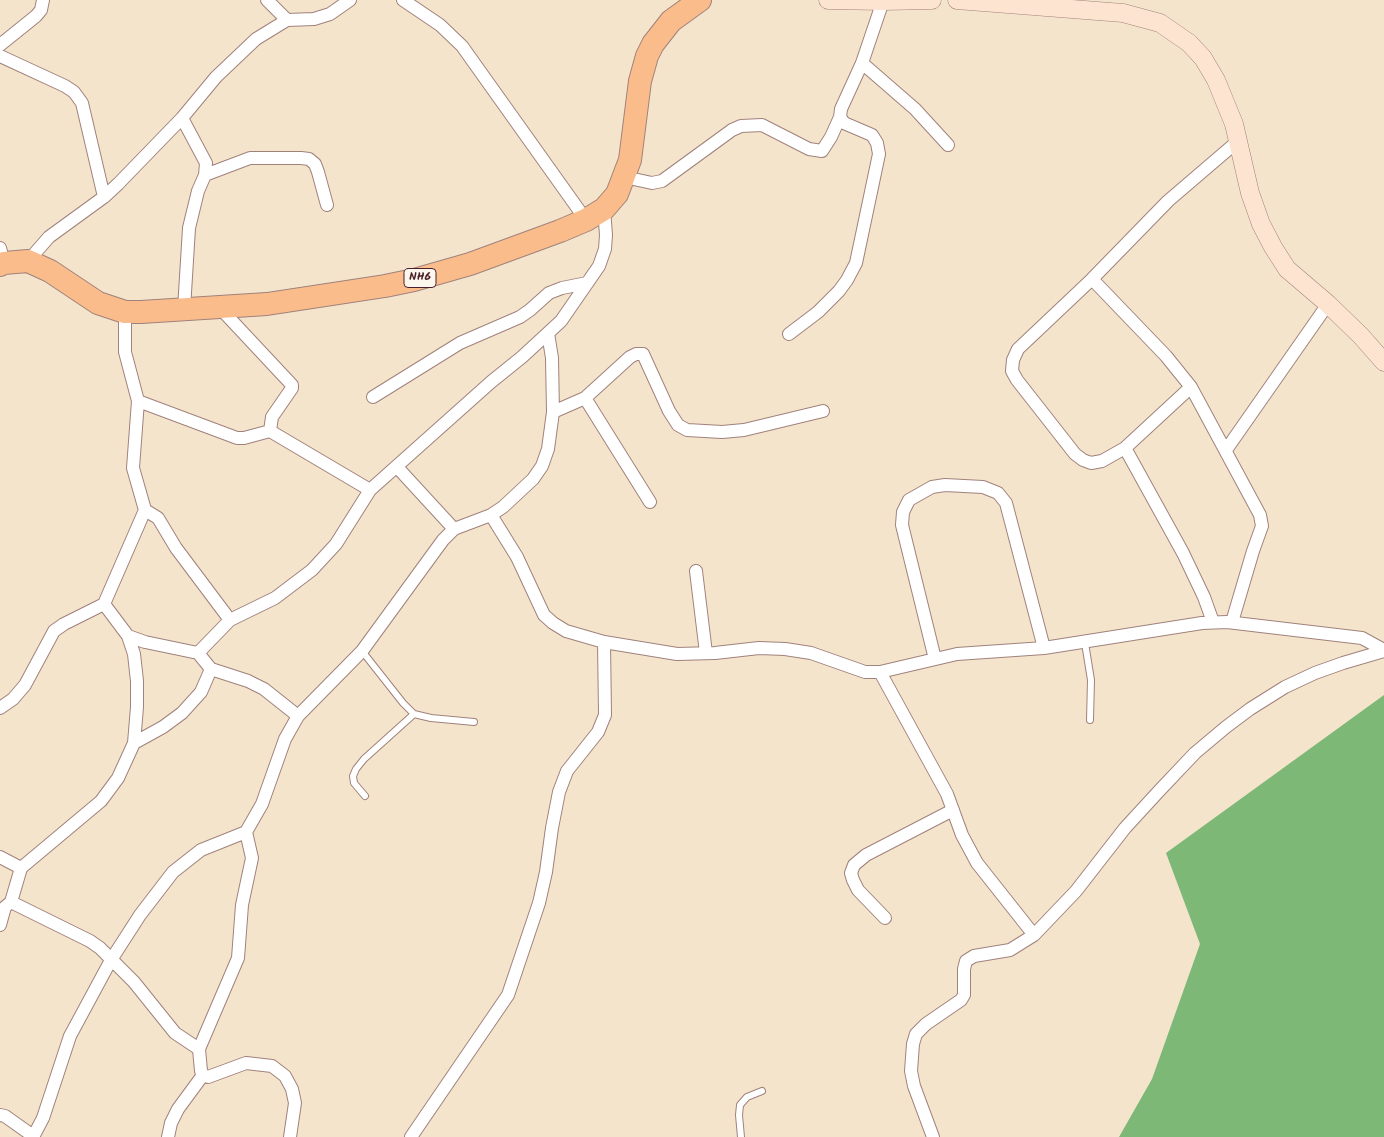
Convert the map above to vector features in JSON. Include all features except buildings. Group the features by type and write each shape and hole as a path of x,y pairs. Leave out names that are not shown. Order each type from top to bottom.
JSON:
{"highway":[{"name":"NH6","path":"1,259 28,261 50,271 98,304 124,312 184,309 267,304 414,280 470,264 560,231 595,215 617,194 630,160 640,81 653,44 671,21 700,0"}],"street":[{"path":"0,45 36,16 41,10 43,0"},
{"path":"267,0 288,20"},
{"path":"28,261 49,237 104,197 118,184 182,118 216,77 256,39 288,20 314,18 330,14 350,0"},
{"path":"198,653 230,620 275,598 312,570 336,544 370,490 561,321 599,266 605,249 606,235 595,215 462,46 440,25 403,0"},
{"path":"828,0 932,0"},
{"path":"957,0 1080,5 1123,13 1160,23 1188,43 1203,58 1216,80 1234,124 1250,193 1261,224 1273,247 1287,269 1328,304 1361,336 1384,362"},
{"path":"624,177 652,183 662,181 732,130 747,126 762,125 809,149 822,151 831,137 840,117 841,109 862,63 883,1"},
{"path":"0,56 74,92 82,103 104,197"},
{"path":"862,63 915,109 948,145"},
{"path":"789,334 818,312 838,291 847,280 856,263 879,154 877,143 872,136 844,123 840,117"},
{"path":"182,118 205,158 206,168 189,228 184,309"},
{"path":"1191,387 1125,448 1102,461 1091,463 1075,454 1012,371 1013,360 1018,349 1092,279 1168,201 1238,141"},
{"path":"204,175 250,158 310,159 315,164 318,172 327,205"},
{"path":"1092,279 1166,356 1191,387 1226,450 1262,522 1232,622"},
{"path":"373,397 460,343 520,317 549,293 562,288 587,283"},
{"path":"1226,450 1328,304"},
{"path":"219,307 292,385 292,388 272,417 270,431"},
{"path":"0,708 13,699 25,685 54,632 64,624 104,604 145,510 133,468 138,401 125,352 124,312"},
{"path":"0,1115 5,1116 33,1137 43,1118 70,1036 111,960 140,915 173,872 201,850 246,832 262,804 285,739 298,716 362,651 443,540 454,529 491,515 503,507 533,479 542,466 548,448 553,412 552,358 548,333"},
{"path":"553,412 584,398 630,357 636,354 644,354 669,411 678,425 687,430 722,432 744,430 823,411"},
{"path":"584,398 650,502"},
{"path":"138,401 237,438 270,431 370,490"},
{"path":"1125,448 1183,553 1204,597 1213,622"},
{"path":"397,467 454,529"},
{"path":"935,659 902,525 903,512 909,500 932,487 983,487 998,493 1006,503 1044,648"},
{"path":"145,510 158,518 176,548 230,620"},
{"path":"491,515 526,574 537,602 544,614 554,624 566,631 604,642 677,654 759,648 785,649 811,653 865,672 880,672 956,654 1044,648 1213,622 1232,622 1362,638 1384,650"},
{"path":"696,571 706,653"},
{"path":"0,925 6,908 11,902 21,868 101,800 118,778 134,743 137,681 134,654 128,636 104,604"},
{"path":"128,636 145,642 198,653 211,670 248,681 264,689 298,716"},
{"path":"411,1137 508,995 539,903 559,792 567,771 598,732 605,715 604,642"},
{"path":"933,1137 914,1086 911,1071 911,1054 916,1034 926,1024 962,1000 964,995 964,964 969,958 1010,950 1034,935 1072,896 1125,828 1195,753 1226,726 1285,687 1343,662 1384,650"},
{"path":"134,743 163,727 182,713 201,692 211,670"},
{"path":"880,672 947,794 962,835 977,863 1034,935"},
{"path":"885,918 858,890 851,873 854,864 866,855 953,810"},
{"path":"203,1076 199,1049 238,958 242,905 252,858 246,832"},
{"path":"0,857 21,868"},
{"path":"11,902 90,941 100,948 134,982 175,1033 199,1049"},
{"path":"203,1076 212,1076 246,1063 272,1066 285,1076 292,1089 295,1103 290,1137"},
{"path":"168,1137 171,1123 178,1109 203,1076"}],"lane":[{"path":"1084,642 1091,680 1090,720"},
{"path":"362,651 414,714 431,718 474,722"},
{"path":"365,796 354,783 353,776 356,769 364,759 414,714"},
{"path":"741,1137 740,1105 747,1097 762,1091"}],"green space":[{"path":"1384,695 1384,1137 1119,1137 1152,1079 1200,944 1166,853"}]}
